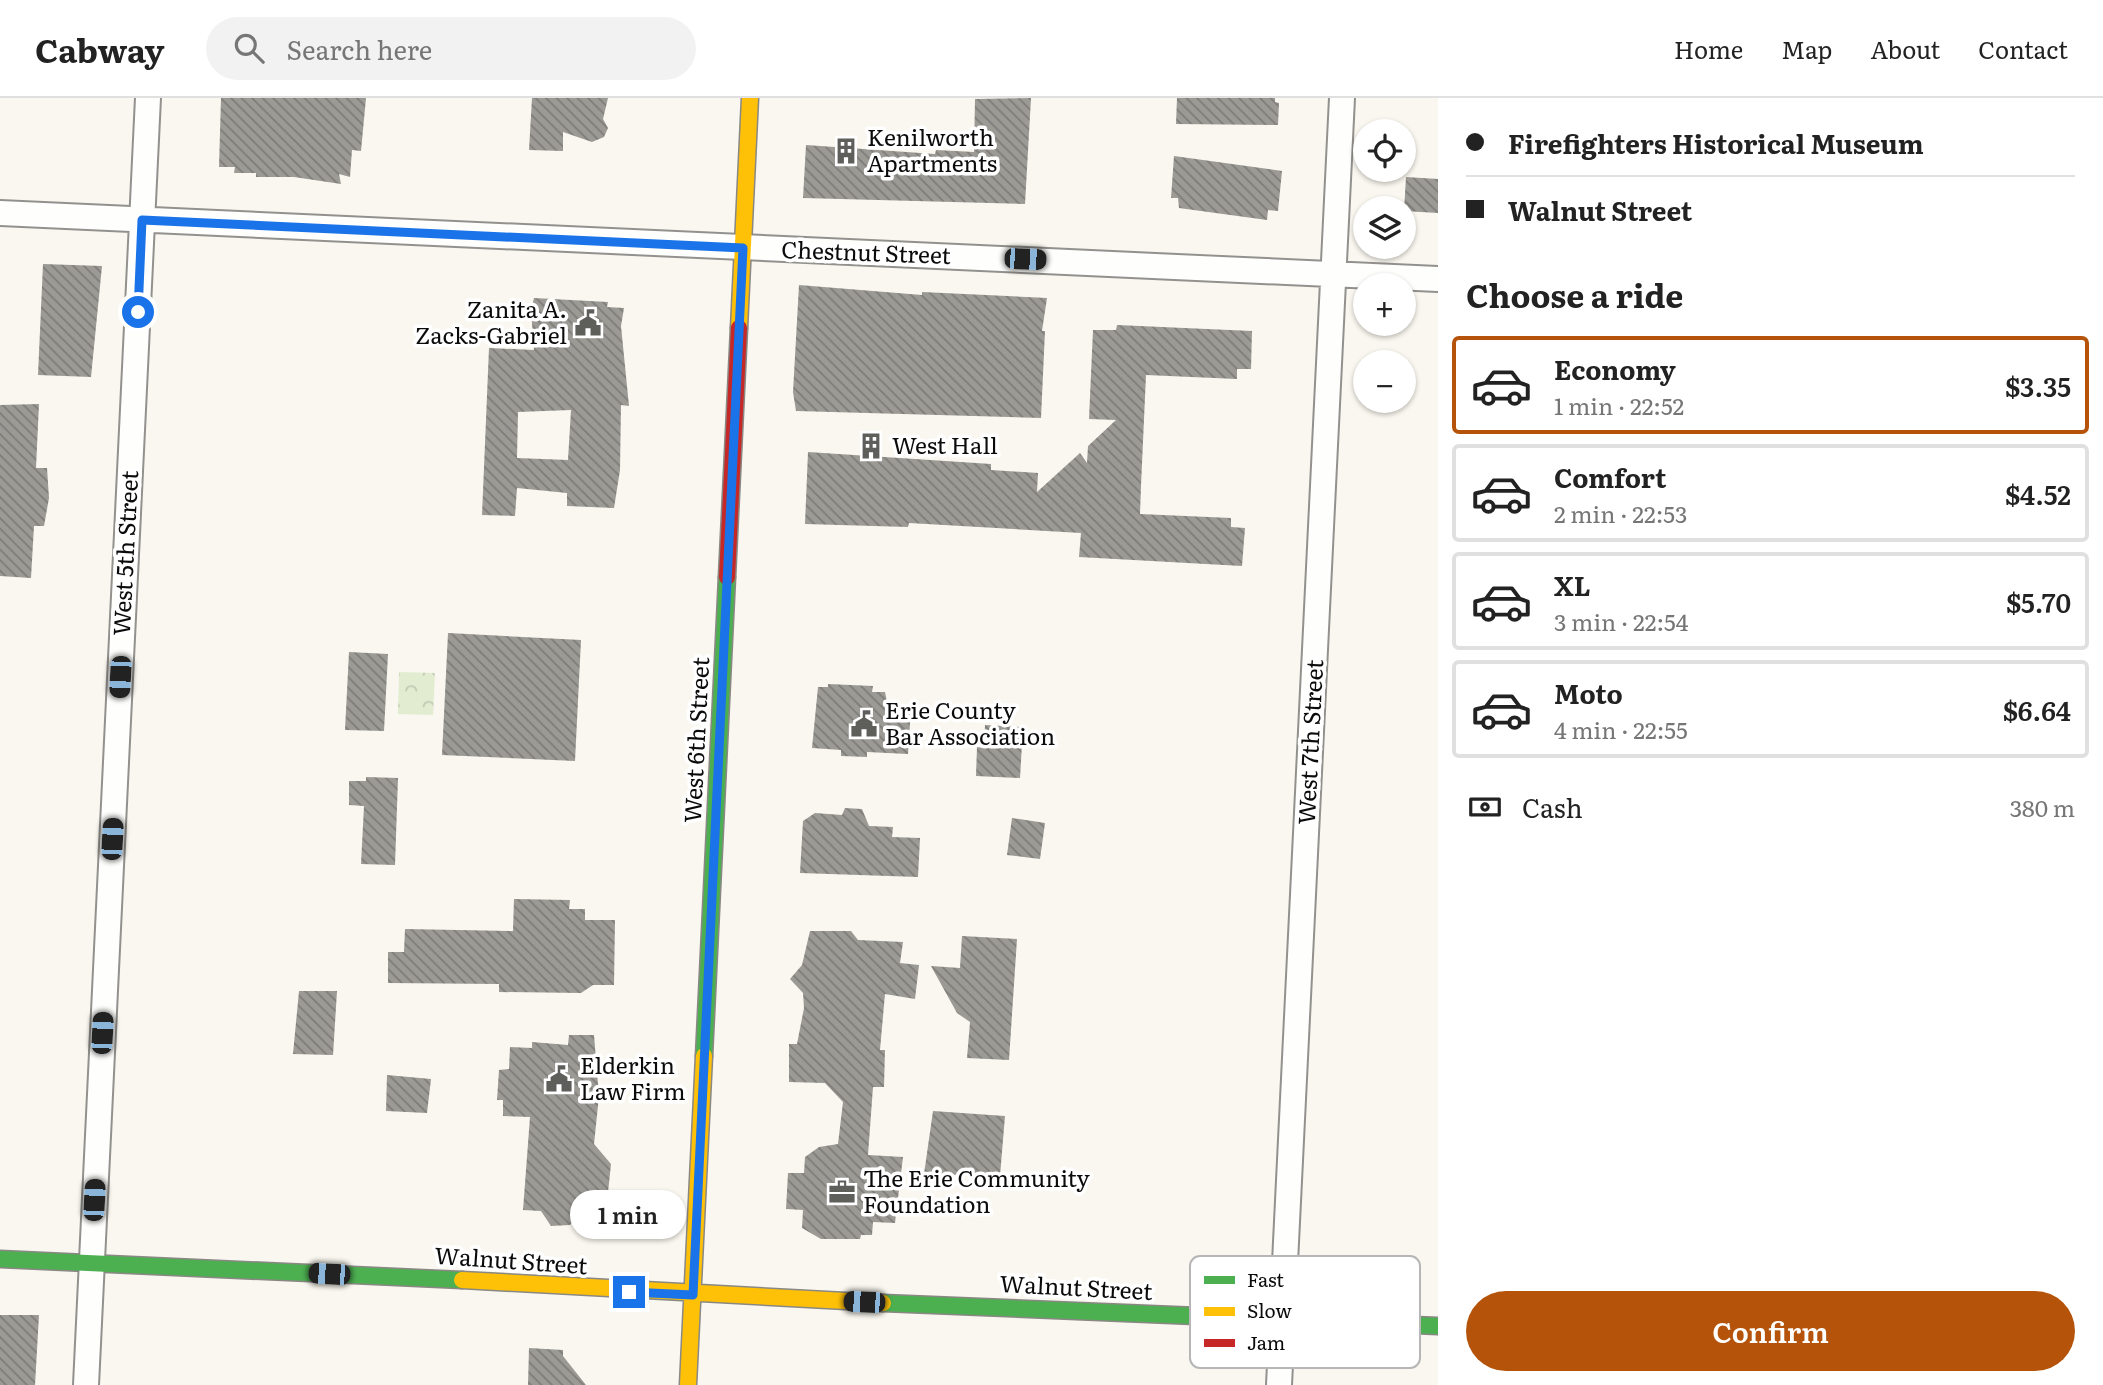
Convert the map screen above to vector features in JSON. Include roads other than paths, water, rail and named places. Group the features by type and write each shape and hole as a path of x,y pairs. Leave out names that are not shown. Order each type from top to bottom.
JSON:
{"street":[{"name":"West 5th Street","path":"86,1385 148,98"},
{"name":"West 6th Street","path":"688,1385 750,98"},
{"name":"West 7th Street","path":"1286,1256 1342,98"},
{"name":"Chestnut Street","path":"0,213 1438,279"},
{"name":"Walnut Street","path":"0,1259 413,1277 693,1295 1190,1316"},
{"name":"Walnut Street","path":"1420,1325 1438,1326"}],"place":[{"name":"Kenilworth Apartments","path":"846,151"},
{"name":"Zanita A. Zacks-Gabriel","path":"588,323"},
{"name":"West Hall","path":"871,446"},
{"name":"Erie County Bar Association","path":"864,724"},
{"name":"Elderkin Law Firm","path":"559,1079"},
{"name":"The Erie Community Foundation","path":"842,1192"}]}
